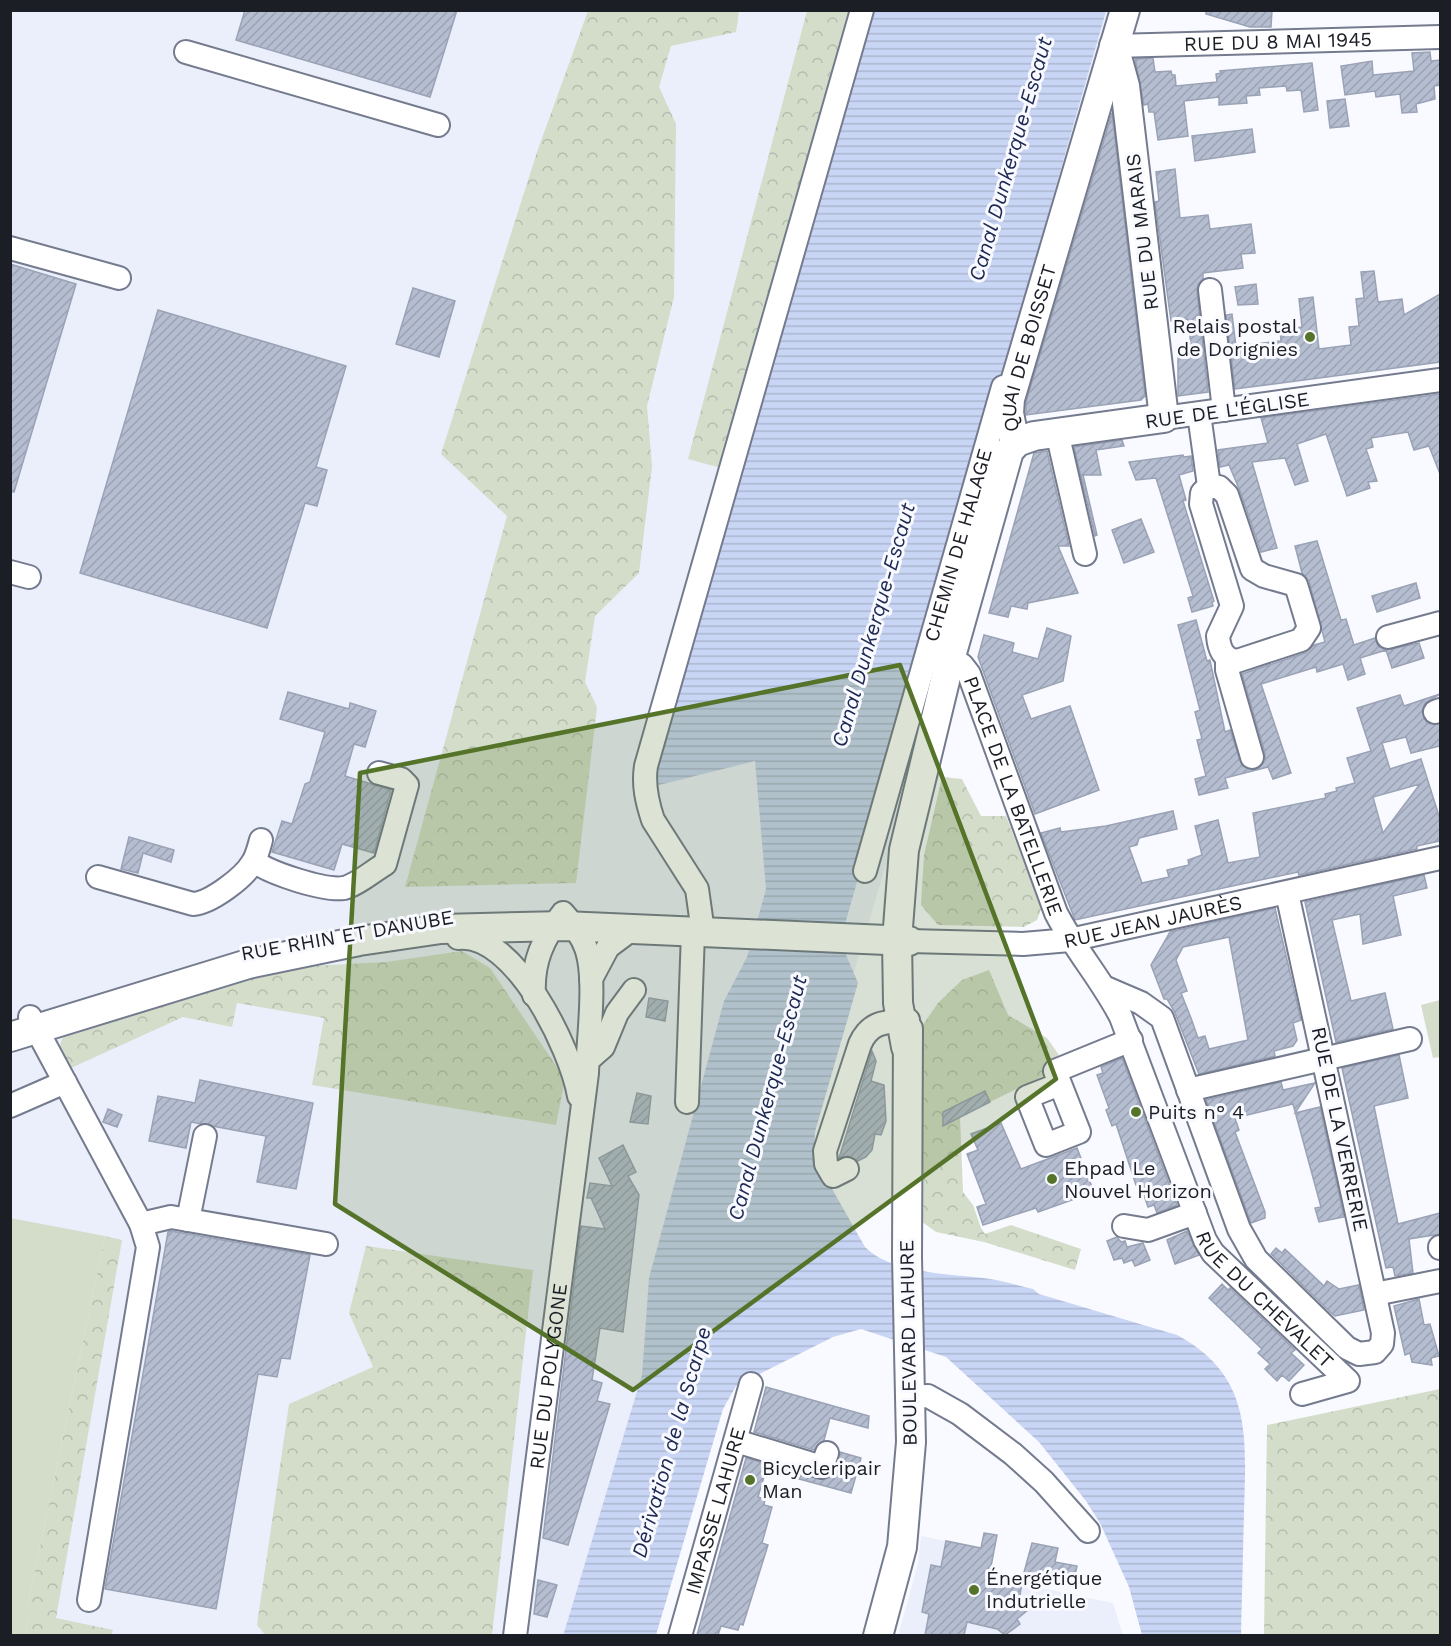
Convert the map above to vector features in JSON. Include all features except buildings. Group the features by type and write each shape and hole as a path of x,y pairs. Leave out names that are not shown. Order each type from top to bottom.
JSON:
{"main road":[{"name":"QUAI DE BOISSET","path":"903,940 902,862 950,660 1006,458 1015,444 1009,412 1010,399 1125,10"},
{"name":"RUE DU MARAIS","path":"1114,46 1125,86 1164,418"},
{"name":"RUE DE L'ÉGLISE","path":"1015,444 1034,436 1164,418"},
{"name":"RUE RHIN ET DANUBE","path":"22,1027 212,960 302,939 388,924 454,916 714,931"},
{"name":"RUE RHIN ET DANUBE","path":"22,1027 248,964 379,938 459,928 563,921 632,929 714,931"},
{"name":"RUE JEAN JAURÈS","path":"714,931 903,940"},
{"name":"BOULEVARD LAHURE","path":"878,1635 894,1580 904,1530 911,1442 903,940"}],"street":[{"path":"687,1102 714,931 697,889 653,820 645,788 646,766 862,10"},
{"name":"CHEMIN DE HALAGE","path":"865,871 1111,10"},
{"name":"RUE DU 8 MAI 1945","path":"1114,46 1440,37"},
{"path":"186,52 438,125"},
{"path":"10,248 119,278"},
{"path":"1210,290 1224,410"},
{"name":"RUE DE L'ÉGLISE","path":"1164,418 1440,380"},
{"path":"1199,414 1209,486"},
{"path":"1057,432 1085,554"},
{"path":"1209,486 1219,487 1227,495 1252,569 1264,576 1296,585 1309,628 1301,640 1237,661 1227,659"},
{"path":"1209,486 1202,493 1201,504 1232,606 1218,636 1220,648 1227,659 1227,670 1252,757"},
{"path":"1388,637 1440,623"},
{"name":"PLACE DE LA BATELLERIE","path":"950,660 962,665 969,674 1052,903 1070,940"},
{"path":"98,877 193,904 202,904 210,900 258,850 272,872 330,888 346,888 385,864 407,785 401,779 379,773"},
{"name":"RUE JEAN JAURÈS","path":"903,940 1023,944 1070,940 1440,858"},
{"name":"RUE DE LA VERRERIE","path":"1188,1090 1239,1229 1252,1252 1342,1343 1364,1355 1375,1352 1383,1339 1375,1294 1325,1057 1287,892"},
{"path":"534,995 533,976 537,959 563,921"},
{"name":"RUE DU POLYGONE","path":"515,1635 587,1060 591,980 586,946 563,921"},
{"name":"RUE DU POLYGONE","path":"591,980 608,947 632,929"},
{"name":"RUE DU POLYGONE","path":"379,938 417,941 465,937 480,939 496,948 511,962 534,995 568,1060 578,1087 581,1115"},
{"name":"RUE DU CHEVALET","path":"1070,940 1106,988 1131,1040 1205,1240 1214,1253 1348,1381 1302,1394"},
{"path":"1106,988 1147,1007 1162,1018 1188,1090 1410,1039"},
{"path":"587,1060 603,1047 617,1013 634,990"},
{"path":"840,1172 825,1157 826,1143 863,1037 876,1024 905,1029"},
{"path":"22,1027 65,1082 141,1224 147,1247 89,1600"},
{"path":"1060,1084 1055,1071 1131,1040"},
{"path":"10,1106 65,1082"},
{"path":"188,1220 205,1136"},
{"path":"1124,1226 1148,1230 1195,1213"},
{"path":"141,1224 171,1217 326,1244"},
{"path":"1375,1294 1440,1281"},
{"name":"IMPASSE LAHURE","path":"680,1635 751,1384"},
{"path":"910,1397 927,1396 952,1410 1013,1454 1044,1482 1088,1531"},
{"path":"736,1441 822,1467 826,1453"}],"highlighted area":[{"path":"900,665 1056,1079 633,1390 335,1204 360,773"}],"shaded area":[{"path":"11,11 1114,11 1039,247 888,857 751,1319 647,1635 11,1636"},
{"path":"921,1536 981,1548 989,1577 1113,1603 1123,1635 898,1636 918,1563"}],"green space":[{"path":"588,11 739,11 736,32 671,46 659,87 676,124 674,297 647,406 652,467 639,573 595,616 585,682 597,707 576,883 405,887 507,516 441,454 537,152"},
{"path":"807,11 853,11 721,468 688,459"},
{"path":"942,777 962,779 981,816 1006,816 1042,907 1037,920 1024,927 938,925 921,905 924,855"},
{"path":"462,951 490,968 565,1079 556,1125 312,1085 324,1018 237,1003 232,1027 183,1017 71,1068 59,1048 64,1033 273,968 386,962"},
{"path":"989,970 1008,1015 1047,1038 1059,1055 1044,1064 1047,1074 990,1102 985,1091 943,1112 943,1125 960,1117 963,1192 973,1205 985,1234 1011,1225 1081,1249 1075,1270 984,1242 936,1232 918,1219 916,1035 938,1003 962,980"},
{"path":"1440,1000 1440,1057 1433,1058 1421,1005"},
{"path":"10,1218 105,1236 29,1600 26,1636 10,1635"},
{"path":"105,1236 122,1240 56,1618 113,1630 111,1635 26,1635 29,1600"},
{"path":"366,1246 533,1270 492,1635 266,1636 257,1625 289,1404 373,1367 349,1313"},
{"path":"1440,1389 1440,1635 1264,1635 1267,1425"}],"water":[{"path":"870,11 1106,11 845,924 844,950 858,983 815,1132 814,1154 865,1247 876,1256 921,1271 989,1279 1033,1289 1039,1294 1177,1335 1202,1351 1220,1369 1232,1389 1240,1411 1244,1434 1241,1635 1142,1635 1129,1587 1100,1523 1086,1501 1039,1442 946,1357 861,1329 833,1337 736,1386 723,1409 656,1635 563,1636 642,1375 649,1278 724,1001 747,957 766,889 755,761 655,786 653,773"}],"place":[{"name":"Relais postal de Dorignies","path":"1310,337"},
{"name":"Puits n° 4","path":"1136,1112"},
{"name":"Ehpad Le Nouvel Horizon","path":"1052,1179"},
{"name":"Bicycleripair Man","path":"750,1480"},
{"name":"Énergétique Indutrielle","path":"974,1590"}],"water label":[{"name":"Canal Dunkerque-Escaut","path":"1010,159"},
{"name":"Canal Dunkerque-Escaut","path":"873,625"},
{"name":"Canal Dunkerque-Escaut","path":"767,1098"},
{"name":"Dérivation de la Scarpe","path":"671,1442"}]}
